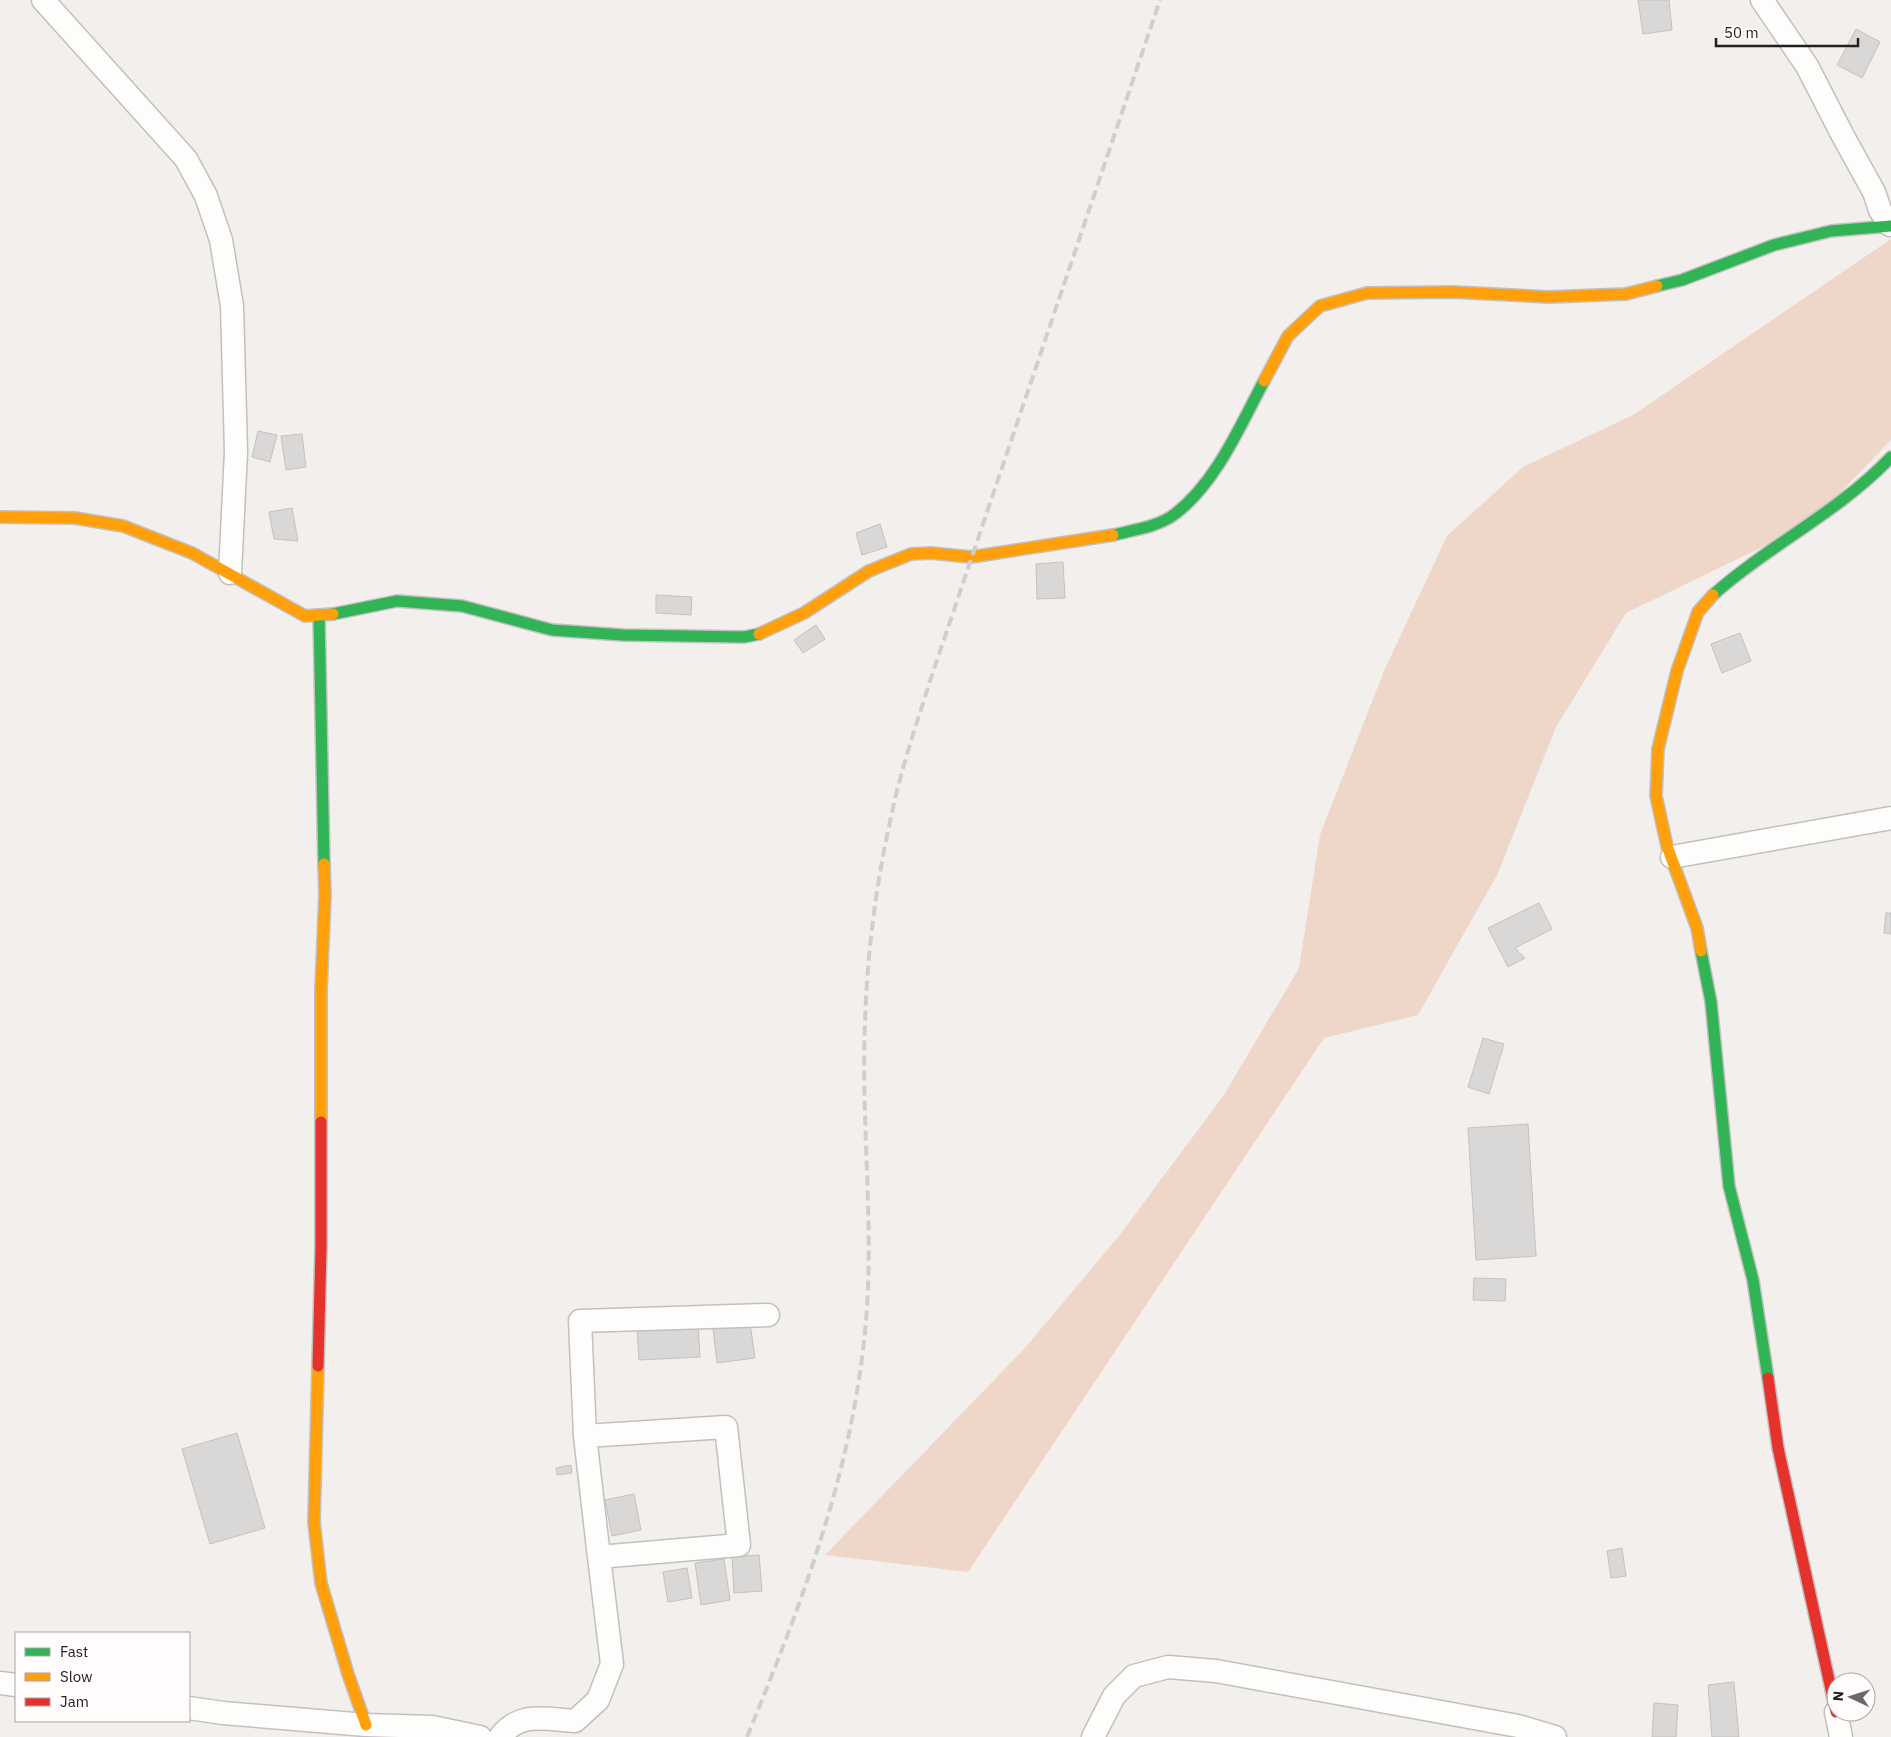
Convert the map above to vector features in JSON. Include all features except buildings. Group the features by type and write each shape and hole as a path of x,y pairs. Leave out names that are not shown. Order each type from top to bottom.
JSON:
{"street":[{"path":"43,0 186,159 206,196 221,240 232,306 236,443 230,573"},
{"path":"0,517 75,518 122,526 192,553 305,616 339,614 362,607 396,601 462,606 552,630 623,635 712,637 744,637 760,634 804,613 869,571 911,554 931,553 971,557 1102,538 1155,524 1174,514 1197,493 1222,459 1288,336 1320,306 1367,293 1453,292 1549,297 1626,294 1682,280 1774,245 1831,231 1890,225 1880,210 1874,192 1807,66 1762,0"},
{"path":"1827,1672 1778,1448 1752,1280 1729,1186 1710,993 1697,928 1667,846 1656,796 1658,749 1677,671 1698,612 1707,600 1740,572 1810,524 1874,474 1891,458"},
{"path":"319,615 324,895 321,990 321,1247 314,1522 321,1583 348,1674 366,1725"},
{"path":"1672,857 1891,818"},
{"path":"500,1737 509,1726 530,1718 575,1721 598,1700 612,1664 584,1436 580,1321 768,1315"},
{"path":"584,1436 726,1427 739,1545 600,1557"},
{"path":"1093,1737 1114,1696 1134,1676 1168,1667 1216,1671 1518,1726 1555,1737"},
{"path":"0,1683 15,1685"},
{"path":"190,1708 223,1713 366,1725 432,1728 480,1737"},
{"path":"1838,1722 1841,1737"}],"shaded area":[{"path":"1891,239 1891,440 1810,524 1626,613 1556,727 1497,875 1418,1015 1324,1038 968,1572 825,1555 1024,1349 1119,1236 1224,1095 1299,968 1320,835 1384,671 1447,536 1523,467 1633,415"}],"railway":[{"path":"747,1737 788,1633 825,1527 852,1419 861,1363 867,1307 869,1236 864,1094 866,997 877,893 895,799 932,675 1160,0"}],"traffic: fast":[{"path":"1657,286 1682,280 1774,245 1831,231 1891,226"},
{"path":"1113,535 1145,528 1161,522 1175,514 1190,501 1226,453 1264,381"},
{"path":"1713,595 1757,560 1849,495 1891,457"},
{"path":"333,614 397,601 462,606 552,630 623,635 744,637 759,634"},
{"path":"319,615 324,864"},
{"path":"1701,951 1711,1002 1729,1186 1753,1280 1768,1378"}],"traffic: slow":[{"path":"1264,381 1288,336 1320,306 1367,293 1453,292 1549,297 1626,294 1657,286"},
{"path":"0,517 75,518 123,526 192,553 305,616 333,614"},
{"path":"759,634 804,613 869,571 911,554 931,553 971,557 1113,535"},
{"path":"1701,951 1697,928 1667,846 1656,796 1658,749 1677,671 1698,612 1713,595"},
{"path":"321,1122 321,990 325,895 324,864"},
{"path":"318,1366 314,1522 321,1583 348,1674 366,1725"}],"traffic: jam":[{"path":"318,1366 321,1247 321,1122"},
{"path":"1768,1378 1778,1448 1827,1672"}]}
